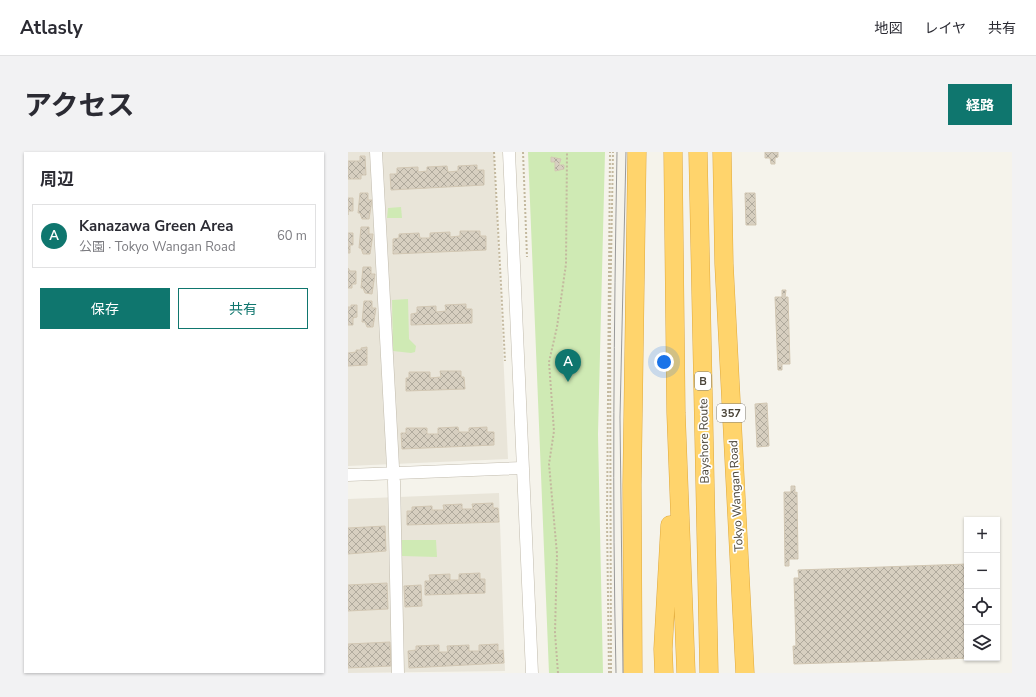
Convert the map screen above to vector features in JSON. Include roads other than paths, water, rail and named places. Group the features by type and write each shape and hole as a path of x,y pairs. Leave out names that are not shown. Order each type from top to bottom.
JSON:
{"highway":[{"path":"632,673 632,485 637,152"},
{"path":"673,152 676,413 686,673"},
{"name":"Bayshore Route","path":"698,152 708,610"},
{"name":"Tokyo Wangan Road","path":"722,152 724,264 745,673"},
{"path":"664,673 663,649 676,413"},
{"path":"708,610 709,673"},
{"name":"B","path":"708,610 721,673"}],"street":[{"path":"376,152 393,466"},
{"path":"509,152 532,673"},
{"path":"348,475 523,468"},
{"path":"394,481 398,673"}],"tram line":[{"path":"616,673 614,412 617,152"},
{"path":"623,673 620,417 626,152"}],"place":[{"name":"Kanazawa Green Area","path":"568,382"}]}
